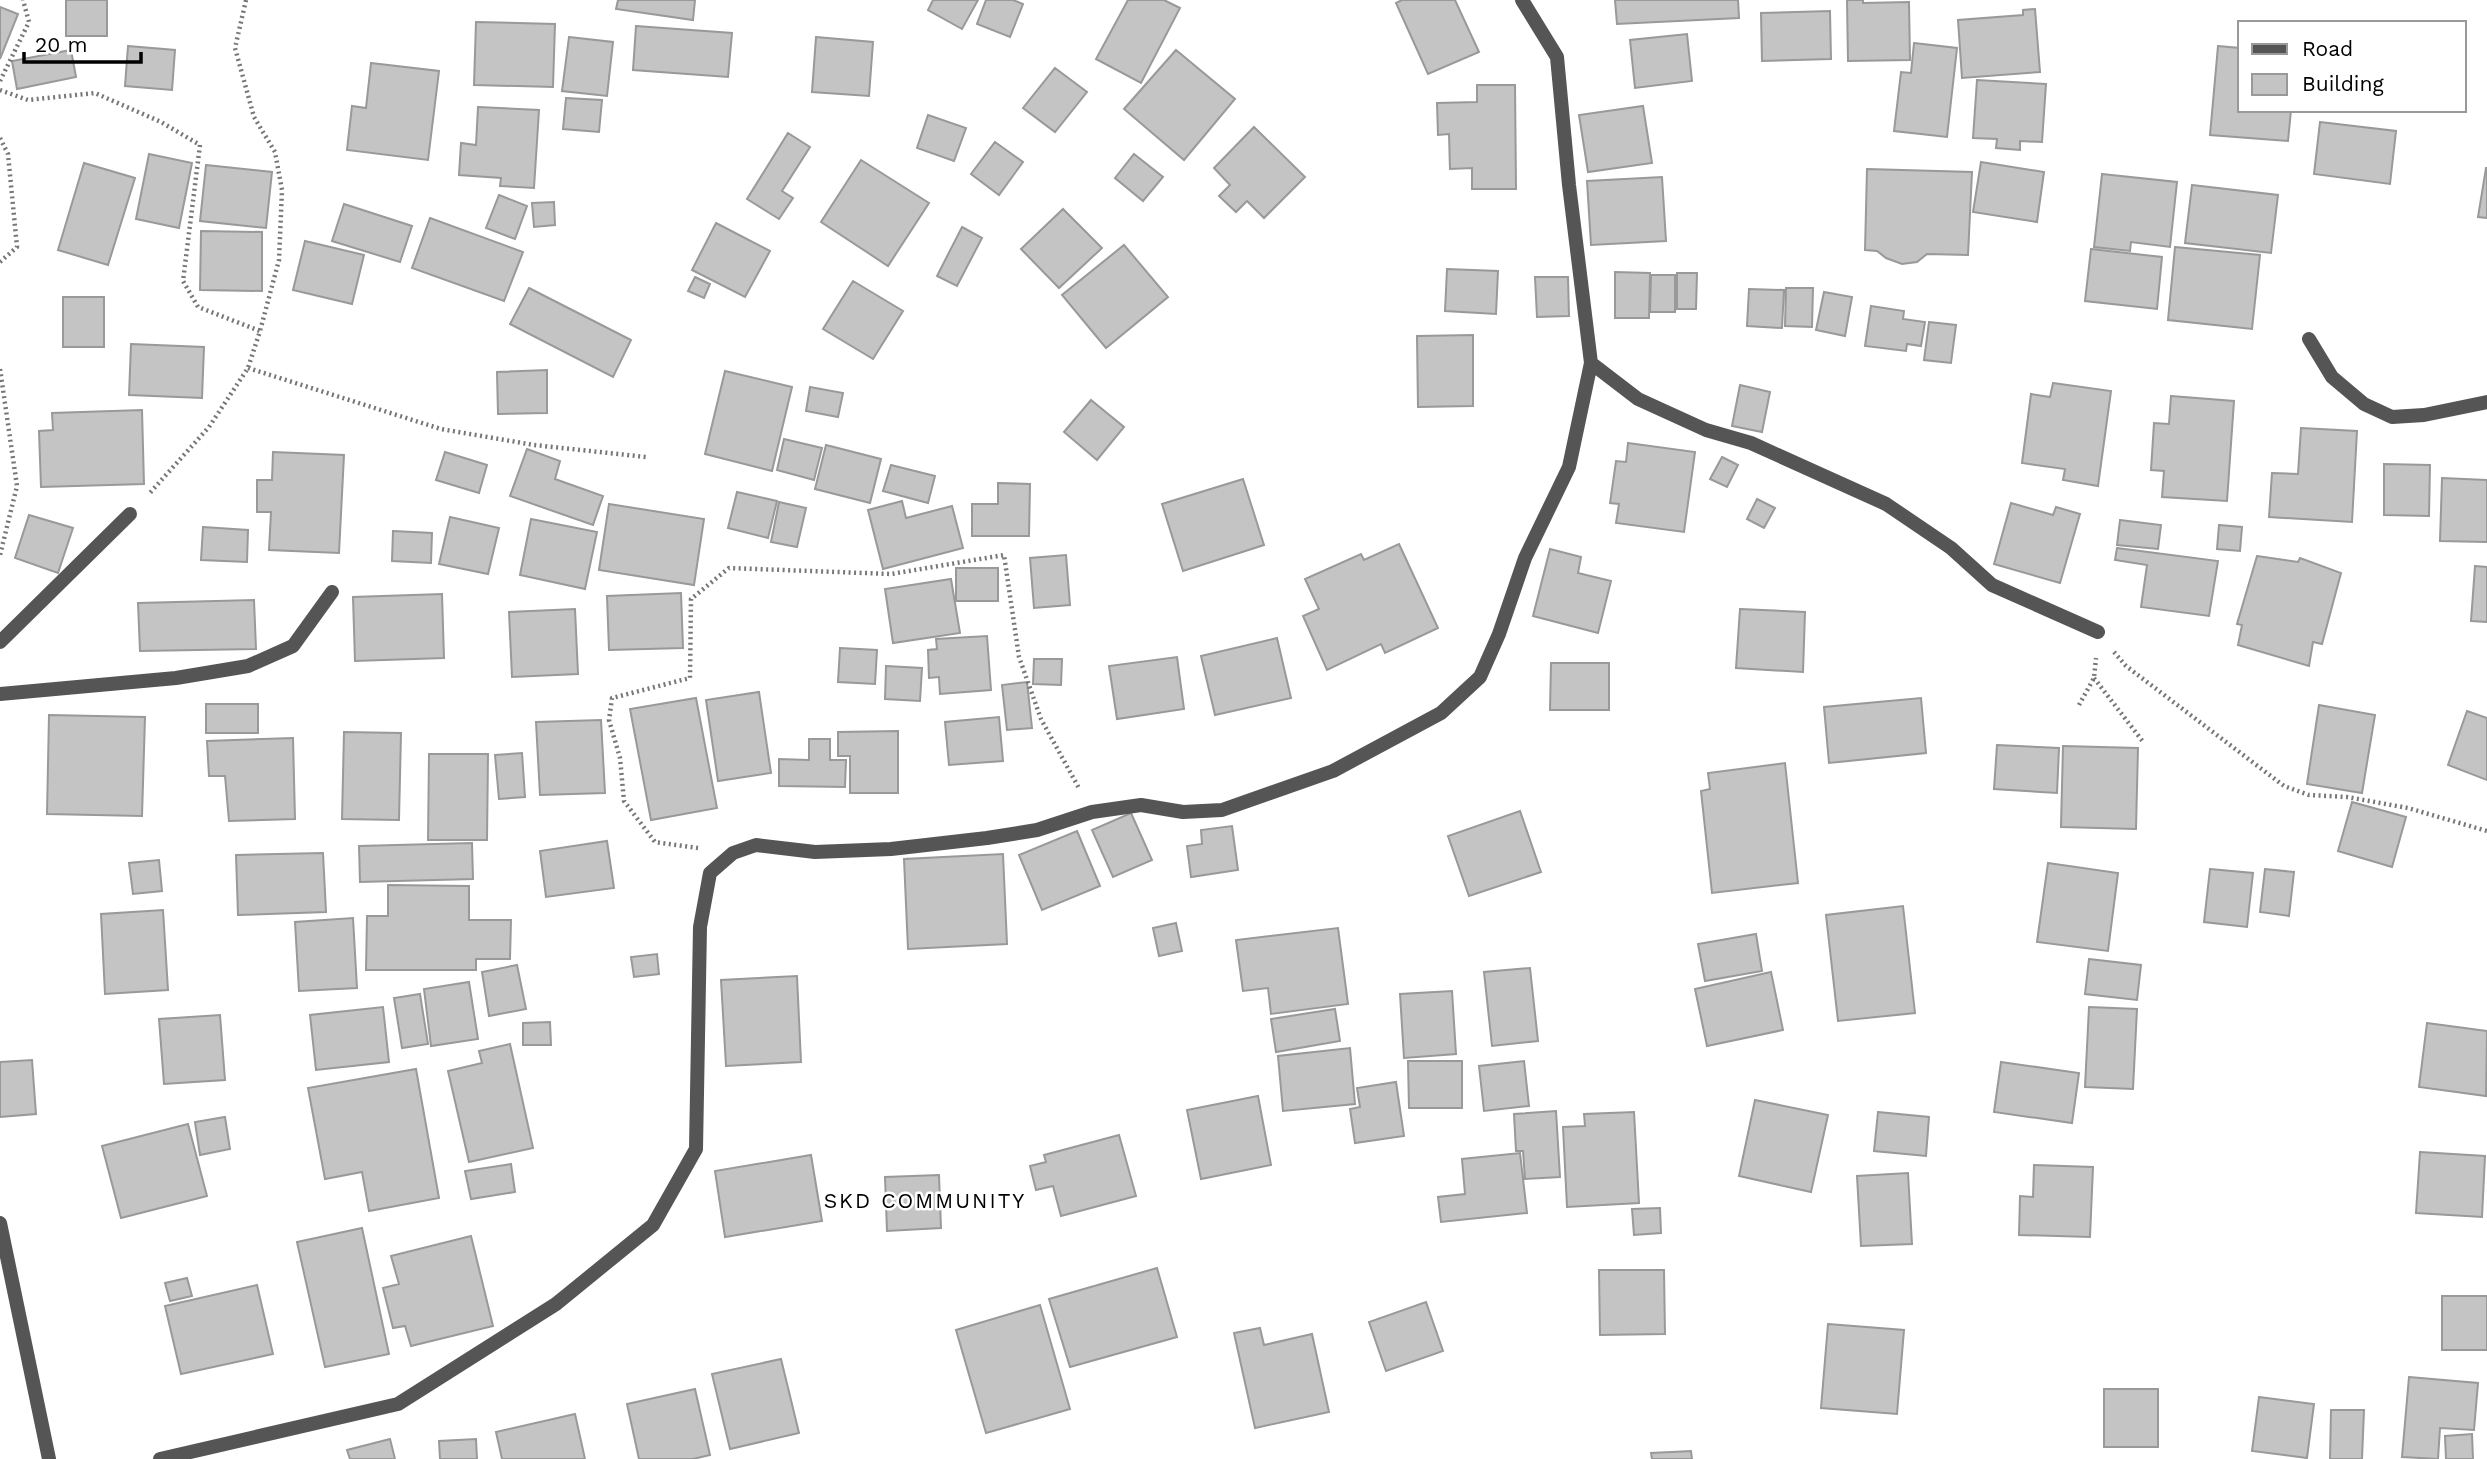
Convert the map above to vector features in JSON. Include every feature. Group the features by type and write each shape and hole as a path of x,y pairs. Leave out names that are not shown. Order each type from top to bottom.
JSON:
{"street":[{"path":"160,1459 398,1404 556,1304 653,1226 696,1149 700,927 709,873 733,853 756,845 815,852 891,849 987,838 1037,830 1092,812 1141,805 1183,812 1222,810 1333,771 1441,713 1480,677 1499,634 1525,558 1569,467 1591,363 1569,185 1557,57 1522,0"},
{"path":"2309,339 2332,377 2364,404 2392,416 2424,415 2487,402"},
{"path":"1591,363 1638,399 1706,430 1751,443 1886,504 1951,548 1992,585 2098,632"},
{"path":"0,642 130,514"},
{"path":"0,694 176,678 248,666 293,646 332,592"},
{"path":"0,1223 49,1459"}],"path":[{"path":"0,80 29,22 23,0"},
{"path":"130,514 209,427 248,368 279,260 282,190 275,152 254,117 236,48 246,0"},
{"path":"0,90 28,100 95,93 161,122 200,145 183,281 198,307 260,331"},
{"path":"0,138 8,154 17,247 0,262"},
{"path":"248,368 441,429 534,444 646,457"},
{"path":"0,369 17,486 0,555"},
{"path":"733,853 655,842 624,800 620,758 609,720 612,698 690,678 691,599 729,568 891,574 1004,555 1019,657 1041,719 1092,812"},
{"path":"2079,705 2094,678 2098,632"},
{"path":"2098,632 2126,666 2284,786 2309,795 2347,797 2408,808 2487,831"},
{"path":"2094,678 2144,743"}],"building":[{"path":"66,0 107,0 107,36 66,36"},
{"path":"618,0 695,0 693,20 616,9"},
{"path":"933,0 978,0 962,29 928,10"},
{"path":"986,0 1013,0 1023,4 1010,37 977,24"},
{"path":"1128,0 1164,0 1180,8 1141,83 1096,59"},
{"path":"1402,0 1455,0 1479,52 1428,74 1396,3"},
{"path":"1615,0 1738,0 1739,18 1617,24"},
{"path":"1847,0 1863,0 1863,3 1909,2 1910,60 1848,61"},
{"path":"0,7 18,14 0,59"},
{"path":"2035,9 2040,72 1962,78 1958,20 2023,15 2023,10"},
{"path":"1830,11 1831,59 1762,61 1761,13"},
{"path":"476,22 555,24 553,87 474,85"},
{"path":"636,26 732,33 728,77 633,70"},
{"path":"1687,34 1692,81 1635,88 1630,40"},
{"path":"569,37 613,42 607,96 562,91"},
{"path":"816,37 873,42 869,96 812,92"},
{"path":"1914,43 1957,48 1947,137 1894,131 1901,72 1911,73"},
{"path":"128,46 175,50 172,90 125,86"},
{"path":"2218,46 2238,48 2238,112 2291,112 2288,141 2210,135"},
{"path":"71,50 76,77 17,89 12,61"},
{"path":"1176,50 1235,99 1184,160 1124,109"},
{"path":"371,63 439,71 428,160 347,150 352,106 366,108"},
{"path":"1055,68 1087,92 1055,132 1023,108"},
{"path":"1977,80 2046,84 2042,142 2020,141 2020,150 1996,148 1997,139 1973,138"},
{"path":"1477,85 1515,85 1516,189 1472,189 1472,168 1450,169 1449,134 1438,135 1437,103 1477,102"},
{"path":"566,98 602,100 599,132 563,129"},
{"path":"1643,106 1652,163 1588,172 1579,115"},
{"path":"478,107 539,110 534,188 500,186 501,178 459,175 461,143 476,145"},
{"path":"928,115 966,128 954,161 917,148"},
{"path":"2320,122 2396,131 2390,184 2314,174"},
{"path":"1254,127 1305,177 1264,218 1247,201 1236,212 1219,196 1230,185 1214,168"},
{"path":"788,133 810,147 782,191 793,198 779,219 747,199"},
{"path":"995,142 1023,162 999,195 971,174"},
{"path":"149,154 192,163 179,228 136,219"},
{"path":"1134,154 1163,177 1143,201 1115,178"},
{"path":"861,160 929,203 888,266 821,222"},
{"path":"1981,162 2044,172 2037,222 1973,212"},
{"path":"84,163 135,178 108,265 58,250"},
{"path":"206,165 272,172 266,228 200,221"},
{"path":"2487,168 2487,218 2478,217"},
{"path":"1867,169 1972,172 1968,255 1927,254 1917,262 1902,264 1877,251 1865,250"},
{"path":"2102,174 2177,182 2170,247 2131,242 2130,251 2094,247"},
{"path":"1662,177 1666,241 1591,245 1587,181"},
{"path":"2192,185 2278,195 2271,253 2185,243"},
{"path":"499,195 527,206 515,239 486,228"},
{"path":"554,202 555,225 534,227 532,203"},
{"path":"344,204 412,226 400,262 332,241"},
{"path":"1063,209 1102,248 1059,288 1021,249"},
{"path":"430,218 523,252 504,301 412,268"},
{"path":"716,223 770,251 745,297 692,270"},
{"path":"962,227 982,238 957,286 937,276"},
{"path":"201,231 262,232 262,291 200,290"},
{"path":"305,241 364,255 352,304 293,290"},
{"path":"1124,245 1168,297 1106,348 1062,295"},
{"path":"2175,247 2260,255 2252,329 2168,320"},
{"path":"2091,249 2162,257 2157,309 2085,301"},
{"path":"1447,269 1498,271 1496,314 1445,311"},
{"path":"1615,272 1650,273 1649,318 1615,318"},
{"path":"1677,273 1697,273 1696,309 1677,309"},
{"path":"1651,275 1675,275 1675,312 1650,312"},
{"path":"695,277 710,284 704,298 688,291"},
{"path":"1535,277 1568,277 1569,316 1537,317"},
{"path":"853,281 903,311 873,359 823,329"},
{"path":"529,288 631,340 613,377 510,324"},
{"path":"1786,288 1813,288 1812,327 1785,326"},
{"path":"1749,289 1784,290 1782,328 1747,326"},
{"path":"1824,292 1852,297 1845,336 1816,330"},
{"path":"63,297 104,297 104,347 63,347"},
{"path":"1871,306 1904,311 1903,319 1925,322 1921,346 1907,344 1906,351 1865,346"},
{"path":"1929,322 1956,325 1951,363 1924,360"},
{"path":"1473,335 1473,406 1418,407 1417,336"},
{"path":"131,344 204,347 202,398 129,395"},
{"path":"547,370 547,413 498,414 497,372"},
{"path":"725,371 792,387 772,471 705,454"},
{"path":"2053,383 2111,391 2098,486 2063,480 2065,469 2022,463 2031,394 2050,397"},
{"path":"1740,385 1770,392 1762,432 1732,426"},
{"path":"810,387 843,393 838,417 806,411"},
{"path":"2171,396 2234,401 2227,501 2162,497 2164,471 2151,470 2154,423 2169,424"},
{"path":"1091,400 1124,427 1097,460 1064,432"},
{"path":"142,410 144,484 41,487 39,431 53,430 52,413"},
{"path":"2301,428 2357,431 2352,522 2269,517 2272,473 2298,474"},
{"path":"784,439 822,448 814,480 777,470"},
{"path":"1628,443 1695,452 1684,532 1616,523 1619,504 1610,503 1616,461 1626,462"},
{"path":"826,445 881,459 870,503 815,489"},
{"path":"527,449 560,461 555,479 603,496 593,525 510,496"},
{"path":"273,452 344,455 339,553 269,550 271,512 257,512 257,480 272,480"},
{"path":"445,452 487,465 479,493 436,480"},
{"path":"1722,457 1738,465 1727,487 1710,479"},
{"path":"2384,464 2430,465 2429,516 2384,515"},
{"path":"891,465 935,476 928,503 883,491"},
{"path":"2442,478 2487,480 2487,542 2440,541"},
{"path":"1243,479 1264,545 1183,571 1162,504"},
{"path":"998,483 1030,484 1029,536 972,536 972,504 998,504"},
{"path":"737,492 777,501 768,538 728,528"},
{"path":"1757,499 1775,508 1764,528 1747,519"},
{"path":"902,501 906,518 952,506 963,548 883,569 868,510"},
{"path":"779,502 806,508 797,547 771,542"},
{"path":"2011,503 2053,515 2056,507 2080,514 2060,583 1994,564"},
{"path":"609,504 704,519 694,585 599,570"},
{"path":"29,515 73,528 58,573 15,558"},
{"path":"450,517 499,528 488,574 439,564"},
{"path":"531,519 597,532 585,589 520,575"},
{"path":"2120,520 2161,525 2158,549 2117,545"},
{"path":"2219,525 2242,527 2240,551 2217,549"},
{"path":"203,527 248,530 247,562 201,560"},
{"path":"393,531 432,533 431,563 392,561"},
{"path":"1399,544 1438,628 1385,653 1381,644 1327,670 1303,616 1319,609 1305,579 1361,554 1364,560"},
{"path":"2117,548 2218,561 2209,616 2141,607 2147,565 2115,560"},
{"path":"1550,549 1581,557 1578,573 1611,581 1598,633 1533,616"},
{"path":"1066,555 1070,605 1034,608 1030,558"},
{"path":"2257,556 2298,562 2300,558 2341,573 2322,644 2313,642 2309,666 2238,645 2242,625 2237,624"},
{"path":"2475,566 2487,567 2487,622 2471,621"},
{"path":"956,568 998,568 998,601 956,601"},
{"path":"951,579 960,633 893,643 885,589"},
{"path":"681,593 683,648 609,650 607,596"},
{"path":"442,594 444,658 355,661 353,597"},
{"path":"254,600 256,649 140,651 138,603"},
{"path":"575,609 578,674 512,677 509,612"},
{"path":"1740,609 1805,612 1803,672 1736,668"},
{"path":"987,636 991,690 940,694 939,677 929,678 928,650 937,649 936,639"},
{"path":"1277,638 1291,698 1215,715 1201,656"},
{"path":"840,648 877,650 875,684 838,682"},
{"path":"1177,657 1184,709 1117,719 1109,666"},
{"path":"1034,659 1062,659 1061,685 1033,684"},
{"path":"1551,663 1609,663 1609,710 1550,710"},
{"path":"886,666 922,668 920,701 885,699"},
{"path":"1027,682 1032,728 1007,730 1002,685"},
{"path":"759,692 771,773 718,781 706,700"},
{"path":"696,698 717,808 651,820 630,709"},
{"path":"1921,698 1926,753 1829,763 1824,707"},
{"path":"206,704 258,704 258,733 206,733"},
{"path":"2319,705 2375,715 2362,793 2307,784"},
{"path":"2467,711 2487,718 2487,780 2448,765"},
{"path":"49,715 145,717 142,816 47,814"},
{"path":"999,717 1003,761 949,765 945,722"},
{"path":"601,720 605,793 540,795 536,722"},
{"path":"898,731 898,793 850,793 850,756 838,756 838,732"},
{"path":"344,732 401,733 399,820 342,819"},
{"path":"293,738 295,819 229,821 225,776 209,776 207,741"},
{"path":"809,739 830,739 830,760 846,760 845,787 779,786 779,759 809,760"},
{"path":"1997,745 2059,748 2057,793 1994,789"},
{"path":"2063,746 2138,748 2136,829 2061,827"},
{"path":"522,753 525,797 499,799 495,755"},
{"path":"429,754 488,754 487,840 428,840"},
{"path":"1785,763 1798,883 1712,893 1701,791 1710,789 1708,773"},
{"path":"2352,802 2406,817 2392,867 2338,851"},
{"path":"1520,811 1541,872 1469,896 1448,836"},
{"path":"1131,813 1152,860 1113,877 1092,830"},
{"path":"1232,826 1238,870 1191,877 1187,846 1202,844 1201,830"},
{"path":"1077,831 1100,886 1042,910 1019,855"},
{"path":"607,841 614,888 546,897 540,851"},
{"path":"472,843 473,879 360,882 359,846"},
{"path":"323,853 326,912 238,915 236,855"},
{"path":"1003,854 1007,944 908,949 904,859"},
{"path":"159,860 162,891 133,894 129,863"},
{"path":"2048,863 2118,873 2108,951 2037,942"},
{"path":"2210,869 2253,873 2247,927 2204,922"},
{"path":"2265,869 2294,872 2289,916 2260,912"},
{"path":"388,885 469,886 469,920 511,920 510,959 476,959 476,970 366,970 367,916 388,916"},
{"path":"1903,906 1915,1013 1838,1021 1826,915"},
{"path":"163,910 168,990 105,994 101,914"},
{"path":"353,918 357,988 299,991 295,922"},
{"path":"1176,923 1182,951 1159,956 1153,928"},
{"path":"1338,928 1348,1004 1271,1014 1268,988 1243,991 1236,940"},
{"path":"1756,934 1762,971 1705,981 1698,944"},
{"path":"657,954 659,974 634,977 631,957"},
{"path":"2089,959 2141,965 2137,1000 2085,994"},
{"path":"517,965 526,1009 489,1016 482,972"},
{"path":"1530,968 1538,1041 1492,1046 1484,972"},
{"path":"1771,972 1783,1030 1707,1046 1695,989"},
{"path":"797,976 801,1062 726,1066 721,980"},
{"path":"469,982 478,1039 431,1046 424,989"},
{"path":"1452,991 1456,1054 1404,1058 1400,994"},
{"path":"420,994 428,1044 402,1048 394,998"},
{"path":"383,1007 389,1062 316,1070 310,1015"},
{"path":"2089,1007 2137,1009 2133,1089 2085,1087"},
{"path":"1335,1009 1340,1041 1276,1052 1271,1019"},
{"path":"220,1015 225,1080 164,1084 159,1019"},
{"path":"550,1022 551,1045 523,1045 523,1023"},
{"path":"2427,1023 2487,1031 2486,1096 2419,1087"},
{"path":"510,1044 533,1148 469,1162 448,1071 482,1063 479,1051"},
{"path":"1350,1048 1355,1104 1283,1111 1278,1056"},
{"path":"32,1060 36,1114 0,1117 0,1062"},
{"path":"1408,1061 1462,1061 1462,1108 1409,1108"},
{"path":"1524,1061 1529,1106 1484,1111 1479,1066"},
{"path":"2001,1062 2079,1073 2072,1123 1994,1112"},
{"path":"416,1069 439,1198 369,1211 362,1172 325,1179 308,1088"},
{"path":"1396,1082 1404,1136 1355,1143 1350,1109 1360,1107 1357,1088"},
{"path":"1258,1096 1271,1165 1201,1179 1187,1110"},
{"path":"1755,1100 1828,1115 1811,1192 1739,1176"},
{"path":"1556,1111 1560,1177 1525,1179 1523,1151 1516,1151 1514,1114"},
{"path":"1634,1112 1639,1203 1567,1207 1563,1127 1585,1126 1584,1114"},
{"path":"1878,1112 1929,1117 1926,1156 1874,1151"},
{"path":"225,1117 230,1149 200,1155 195,1122"},
{"path":"188,1124 207,1196 121,1218 102,1146"},
{"path":"1119,1135 1136,1196 1061,1216 1053,1186 1036,1190 1030,1166 1046,1162 1044,1155"},
{"path":"2420,1152 2485,1156 2482,1217 2416,1213"},
{"path":"1520,1153 1527,1213 1441,1222 1438,1197 1465,1194 1462,1159"},
{"path":"811,1155 822,1221 725,1237 715,1171"},
{"path":"511,1164 515,1192 471,1199 465,1171"},
{"path":"2034,1165 2093,1167 2090,1237 2019,1235 2020,1196 2033,1197"},
{"path":"1908,1173 1912,1244 1861,1246 1857,1176"},
{"path":"939,1175 941,1228 887,1231 885,1177"},
{"path":"1660,1208 1661,1233 1634,1235 1632,1209"},
{"path":"362,1228 389,1354 325,1367 297,1242"},
{"path":"471,1236 493,1326 411,1346 405,1326 393,1328 383,1288 399,1284 391,1256"},
{"path":"1157,1268 1177,1337 1070,1367 1049,1299"},
{"path":"1599,1270 1664,1270 1665,1334 1600,1335"},
{"path":"187,1278 192,1296 170,1301 165,1283"},
{"path":"257,1285 273,1354 181,1374 165,1306"},
{"path":"2442,1296 2487,1296 2487,1350 2442,1350"},
{"path":"1426,1302 1443,1351 1386,1371 1369,1322"},
{"path":"1040,1305 1070,1409 986,1433 956,1330"},
{"path":"1828,1324 1904,1330 1897,1414 1821,1408"},
{"path":"1260,1328 1264,1345 1312,1334 1329,1412 1255,1428 1234,1333"},
{"path":"781,1359 799,1433 730,1449 712,1374"},
{"path":"2409,1377 2478,1383 2474,1430 2440,1428 2438,1459 2402,1457"},
{"path":"695,1389 710,1455 693,1459 639,1459 627,1404"},
{"path":"2104,1389 2158,1389 2158,1447 2104,1447"},
{"path":"2259,1397 2314,1404 2307,1458 2252,1451"},
{"path":"2331,1410 2364,1410 2362,1459 2330,1459"},
{"path":"575,1414 585,1459 502,1459 496,1432"},
{"path":"2472,1434 2473,1459 2446,1459 2445,1436"},
{"path":"390,1439 395,1459 350,1459 347,1450"},
{"path":"476,1439 477,1459 440,1459 439,1441"},
{"path":"1691,1451 1692,1459 1652,1459 1651,1453"}],"district":[{"name":"SKD COMMUNITY","path":"925,1201"}]}
